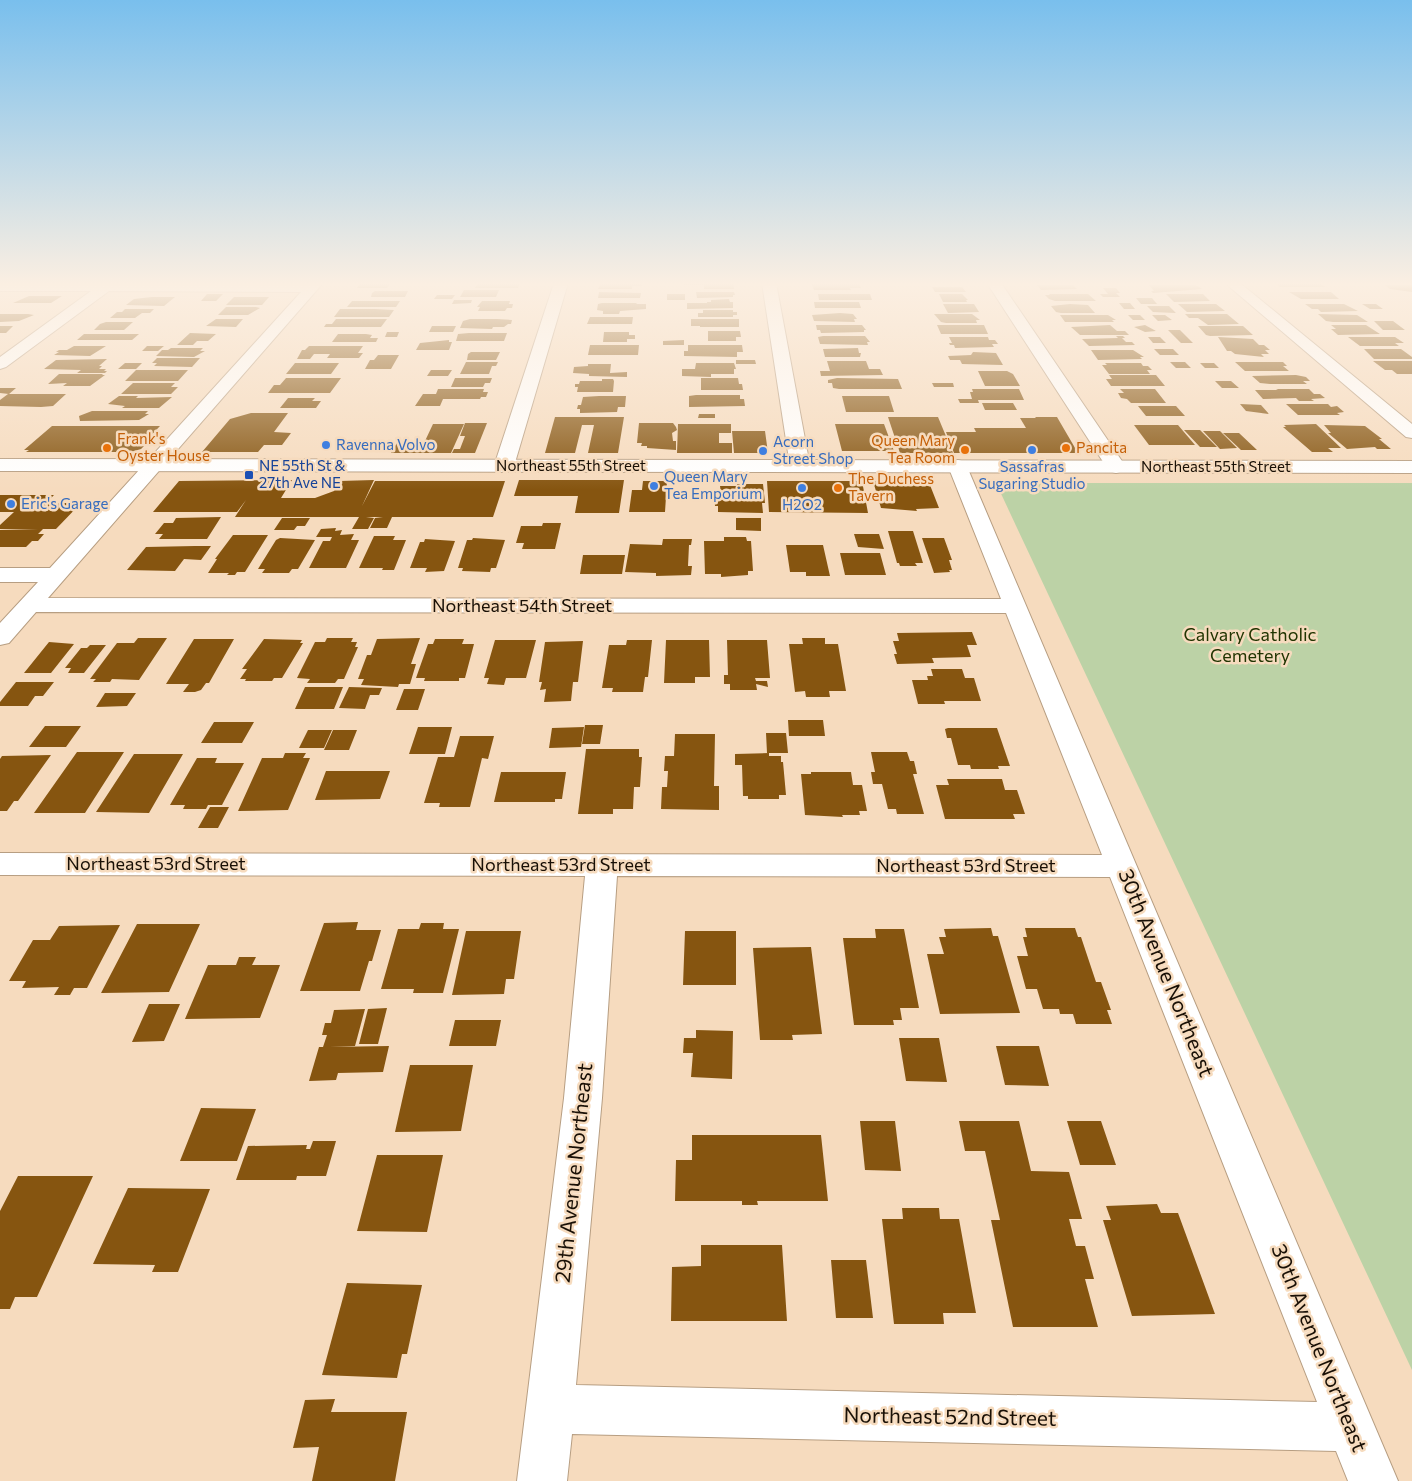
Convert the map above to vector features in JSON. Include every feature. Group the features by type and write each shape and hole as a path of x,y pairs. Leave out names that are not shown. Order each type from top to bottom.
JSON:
{"street":[{"path":"0,364 16,352"},
{"path":"0,638 255,352"},
{"path":"504,466 539,352"},
{"path":"781,352 800,466"},
{"path":"1040,352 1116,467"},
{"path":"1315,352 1412,433"},
{"name":"Northeast 55th Street","path":"0,465 1412,467"},
{"name":"30th Avenue Northeast","path":"958,466 1373,1481"},
{"path":"0,575 56,575"},
{"name":"Northeast 54th Street","path":"29,605 1014,606"},
{"name":"Northeast 53rd Street","path":"0,864 1122,866"},
{"name":"29th Avenue Northeast","path":"542,1481 583,1098 602,865"},
{"name":"Northeast 52nd Street","path":"550,1409 1350,1427"}],"green space":[{"name":"Calvary Catholic Cemetery","path":"996,483 1412,483 1412,1370"}],"building":[{"path":"59,352 96,352 90,356 54,355"},
{"path":"160,352 203,352 194,357 156,356"},
{"path":"301,352 363,353 359,358 327,358 330,354 314,354 310,359 297,359"},
{"path":"471,352 500,352 496,360 467,360 468,354"},
{"path":"589,352 638,352 638,355 588,355"},
{"path":"684,352 737,352 737,357 684,356"},
{"path":"824,352 861,353 860,357 825,357"},
{"path":"973,352 996,353 1003,365 962,364 960,360 950,360 948,356 971,355"},
{"path":"1092,352 1136,352 1144,357 1140,357 1142,359 1098,360"},
{"path":"1157,352 1176,352 1179,355 1160,355"},
{"path":"1232,352 1267,352 1269,354 1261,354 1264,357"},
{"path":"1367,352 1405,352 1412,357 1412,359 1374,359"},
{"path":"378,355 399,355 391,369 365,369 370,360 374,360"},
{"path":"157,358 200,358 192,367 154,366 157,363 152,363"},
{"path":"107,359 99,366 102,366 99,369 106,369 105,373 77,373 81,370 44,369 56,360"},
{"path":"736,360 755,360 756,364 736,364"},
{"path":"827,361 866,361 869,369 880,369 883,375 821,376 820,371 830,371"},
{"path":"1373,361 1412,361 1412,374 1397,374 1392,370 1385,370"},
{"path":"466,362 498,362 496,366 492,366 489,374 460,374"},
{"path":"1170,362 1185,362 1191,368 1176,368"},
{"path":"1235,362 1283,362 1287,366 1283,366 1289,371 1245,371"},
{"path":"125,363 142,363 136,369 118,369"},
{"path":"295,363 339,363 331,374 286,374"},
{"path":"696,363 734,363 736,369 734,369 734,374 711,374 711,377 682,376 682,369 695,369"},
{"path":"1105,363 1141,363 1152,370 1147,370 1150,374 1109,374 1102,365 1107,365"},
{"path":"1200,363 1214,363 1219,368 1205,368"},
{"path":"588,364 611,364 610,373 627,372 627,377 589,376 589,374 573,373 574,367 588,366"},
{"path":"136,370 188,370 178,381 125,381"},
{"path":"431,370 452,370 448,376 427,376"},
{"path":"978,371 1007,371 1013,374 1020,386 985,386"},
{"path":"59,374 105,375 90,386 63,386 67,383 48,384"},
{"path":"1109,375 1156,375 1165,386 1111,386 1106,379 1112,379"},
{"path":"1296,375 1306,377 1310,381 1303,381 1307,384 1270,384 1260,383 1252,376"},
{"path":"286,378 341,378 330,393 268,393 274,385 280,385"},
{"path":"455,378 492,378 490,383 485,383 483,387 451,387"},
{"path":"701,378 738,378 743,390 701,390"},
{"path":"837,378 898,379 902,389 833,388 832,383 828,383 828,380"},
{"path":"602,379 613,379 613,392 577,392 578,387 575,387 575,384 579,384 580,381 602,381"},
{"path":"1215,381 1231,381 1239,388 1222,388"},
{"path":"133,383 175,383 171,387 178,387 171,394 121,394"},
{"path":"932,383 953,383 954,387 934,387"},
{"path":"0,388 16,388 9,394 0,393"},
{"path":"438,389 484,389 483,392 488,392 486,397 481,397 480,399 443,399 440,406 415,406 423,394 436,394"},
{"path":"972,389 1019,389 1024,400 978,400 979,403 960,403 958,399 972,399 970,392 973,392"},
{"path":"1120,389 1155,389 1166,403 1131,403 1127,399 1121,398 1118,393 1124,393"},
{"path":"1276,389 1309,389 1314,394 1320,394 1325,398 1311,399 1314,401 1299,401 1296,398 1263,399 1255,390 1278,390"},
{"path":"8,394 66,394 53,406 0,406 0,400"},
{"path":"740,395 740,399 744,399 745,406 689,407 689,396"},
{"path":"119,396 138,396 136,398 172,397 159,408 122,408 125,406 108,404"},
{"path":"626,396 625,407 618,407 617,412 580,413 580,409 577,409 578,405 581,405 583,397"},
{"path":"842,396 889,396 894,412 846,412"},
{"path":"288,398 315,398 312,401 321,401 316,408 280,408"},
{"path":"982,403 1013,403 1017,410 985,410"},
{"path":"1240,404 1261,405 1269,414 1246,411"},
{"path":"1286,404 1328,404 1331,407 1337,406 1344,412 1337,413 1340,415 1298,415"},
{"path":"1138,406 1176,406 1185,416 1146,416"},
{"path":"92,411 148,411 145,414 149,414 139,420 80,421 79,416"},
{"path":"251,413 288,413 274,432 291,433 282,445 264,445 258,452 202,452 230,419"},
{"path":"699,414 715,414 715,418 698,418"},
{"path":"555,417 624,417 618,453 588,453 594,425 582,425 575,453 545,453"},
{"path":"888,417 938,417 953,453 900,453"},
{"path":"1057,417 1078,453 954,453 946,432 976,432 974,428 1026,428 1020,418"},
{"path":"465,423 487,423 475,453 452,453 454,449 460,449 465,436 460,436"},
{"path":"639,423 673,423 677,430 672,433 673,441 676,441 676,450 641,446 642,443 637,443"},
{"path":"433,424 464,424 451,453 391,453 398,441 425,441"},
{"path":"678,424 731,424 731,433 719,433 719,443 732,443 732,453 677,453"},
{"path":"835,424 884,424 894,451 842,451"},
{"path":"1316,424 1341,448 1328,448 1333,452 1312,452 1283,427 1286,427 1284,425"},
{"path":"1134,425 1178,425 1195,445 1149,445"},
{"path":"1324,425 1365,426 1382,439 1379,439 1391,449 1377,449 1375,447 1347,449 1328,433 1331,433"},
{"path":"52,426 160,426 144,443 147,443 141,449 131,452 26,452 29,450 24,450"},
{"path":"1184,430 1200,430 1217,447 1200,447"},
{"path":"732,431 765,431 768,453 734,453"},
{"path":"1203,431 1220,431 1237,448 1220,449"},
{"path":"1223,433 1239,433 1257,450 1241,450"},
{"path":"292,480 281,498 315,498 334,491 340,481 374,480 362,506 375,481 505,481 493,517 392,517 387,528 370,528 375,518 383,517 366,517 374,518 368,529 352,529 359,517 235,517 246,500 237,512 153,512 179,481"},
{"path":"519,480 624,480 619,513 575,513 578,496 514,496"},
{"path":"928,480 939,508 916,509 917,511 881,508 873,481"},
{"path":"643,481 667,481 665,512 629,512 632,490 642,490"},
{"path":"767,481 862,481 868,513 769,512"},
{"path":"737,484 763,484 765,503 762,503 763,513 718,512 718,506 715,506 714,493 721,493 720,486 737,486"},
{"path":"0,495 54,495 49,500 55,500 52,503 81,503 56,529 43,529 38,534 44,534 38,541 32,541 26,547 0,547 0,530 38,529 0,529 0,525 14,512 0,512"},
{"path":"221,517 207,539 159,539 163,534 155,534 164,523 173,523 176,518"},
{"path":"282,518 310,518 305,526 297,526 294,530 274,530"},
{"path":"736,518 761,518 761,531 736,530"},
{"path":"543,523 561,523 555,549 522,549 524,543 516,543 521,526 542,526"},
{"path":"336,528 335,531 342,530 340,535 354,534 351,540 359,540 346,568 309,568 323,541 330,541 332,537 316,537 321,529"},
{"path":"888,531 913,531 923,563 915,563 917,566 900,566 897,563"},
{"path":"854,534 879,534 884,549 858,547"},
{"path":"233,535 268,535 245,572 237,572 235,575 227,575 229,573 208,573 217,559 215,559"},
{"path":"374,536 395,536 393,540 406,540 394,570 359,568"},
{"path":"724,537 746,537 747,541 751,541 753,571 748,571 748,575 721,577 721,574 705,574 704,541 724,541"},
{"path":"280,538 315,540 298,569 292,569 289,573 262,573 265,569 258,569 276,540"},
{"path":"473,538 505,540 496,568 491,568 490,572 462,571 463,568 458,568 467,540 472,540"},
{"path":"922,538 944,538 952,560 949,560 952,570 949,570 950,572 934,573"},
{"path":"425,539 455,541 444,571 425,572 427,568 410,568 420,542 424,542"},
{"path":"663,539 692,539 691,545 689,545 688,566 692,566 691,575 656,576 656,573 625,572 630,544 662,545"},
{"path":"786,545 823,545 830,576 806,576 806,572 790,572"},
{"path":"211,546 201,560 184,559 175,571 127,570 146,547"},
{"path":"840,553 880,553 886,575 845,575"},
{"path":"583,555 625,555 622,574 580,574"},
{"path":"972,632 977,645 967,645 971,657 932,658 934,663 897,664 894,654 897,654 893,641 899,641 897,633"},
{"path":"138,638 167,638 139,680 112,679 110,682 93,682 96,679 90,679 117,643 134,643"},
{"path":"327,638 353,638 351,642 357,642 355,647 358,647 344,679 338,679 335,683 307,683 310,679 297,678 315,642 325,642"},
{"path":"420,638 411,664 416,664 410,684 399,684 398,687 361,685 364,679 358,679 367,655 371,655 377,639"},
{"path":"802,638 825,638 825,644 838,644 846,691 829,691 830,697 806,697 805,691 795,692 789,644 803,644"},
{"path":"194,639 234,639 209,683 206,683 201,690 183,692 189,684 166,684"},
{"path":"264,639 302,640 300,643 303,643 282,678 274,678 272,681 245,681 246,679 240,679 247,669 242,669"},
{"path":"435,639 464,639 462,644 474,644 465,678 459,678 459,681 424,681 425,678 416,678 428,644 433,644"},
{"path":"495,640 536,640 526,678 506,678 504,685 487,684 489,678 484,678"},
{"path":"627,640 652,640 648,677 645,677 643,692 612,692 613,688 602,688 609,645 626,645"},
{"path":"666,640 709,640 710,677 695,677 695,683 664,683"},
{"path":"727,640 767,640 770,678 755,678 756,681 767,681 768,687 756,684 757,690 730,690 730,684 724,684 724,675 728,675"},
{"path":"583,641 578,682 573,682 571,701 544,702 546,689 540,690 542,682 539,682 545,642"},
{"path":"49,642 74,644 51,673 24,673"},
{"path":"90,645 106,645 84,673 68,673 71,668 65,668 81,648 87,648"},
{"path":"931,669 962,669 965,678 974,678 981,701 944,701 945,704 918,704 912,680 928,680 927,676 933,676"},
{"path":"16,682 54,682 43,696 35,696 28,706 0,706 0,702"},
{"path":"305,687 343,687 334,709 295,709"},
{"path":"349,687 382,688 379,695 370,695 365,709 339,708"},
{"path":"404,689 425,689 418,710 396,710"},
{"path":"105,693 136,693 127,706 96,707"},
{"path":"788,720 823,720 825,736 789,736"},
{"path":"214,722 254,722 242,743 201,743"},
{"path":"585,725 603,725 600,744 582,744"},
{"path":"45,726 81,726 66,747 29,747"},
{"path":"418,727 452,727 445,754 409,754"},
{"path":"584,727 581,747 549,748 552,728"},
{"path":"997,728 1010,766 998,766 999,769 971,769 970,765 958,765 951,738 947,738 945,729"},
{"path":"308,730 332,730 324,748 299,748"},
{"path":"333,730 357,730 349,750 324,750"},
{"path":"766,733 786,733 788,753 767,753"},
{"path":"675,734 715,734 714,786 719,786 719,810 661,809 662,787 667,787 668,771 664,771 665,756 674,756"},
{"path":"460,736 494,736 488,759 482,758 470,807 439,807 440,803 424,803 438,757 454,757"},
{"path":"586,749 639,749 639,757 642,757 640,787 634,787 633,809 613,809 613,814 578,814"},
{"path":"77,752 124,752 85,813 34,813"},
{"path":"871,752 907,752 910,761 914,761 917,774 913,774 924,814 897,814 896,809 888,809 882,784 873,784 871,772 875,772"},
{"path":"285,753 306,753 303,758 310,758 288,810 238,811 262,758 283,758"},
{"path":"769,753 769,756 781,756 786,795 779,795 779,799 748,799 748,796 743,796 742,765 735,765 735,754"},
{"path":"134,754 183,754 149,813 96,812"},
{"path":"51,755 18,801 14,801 7,811 0,811 0,759 2,756"},
{"path":"197,758 217,758 215,763 244,763 222,805 208,805 206,809 183,809 185,805 170,805"},
{"path":"326,771 390,771 380,799 315,800"},
{"path":"501,772 566,772 562,799 555,799 555,802 494,802"},
{"path":"811,772 851,772 853,785 862,785 867,811 859,811 860,815 842,815 843,817 805,815 801,774 811,774"},
{"path":"947,779 1002,779 1005,790 1017,790 1025,814 1013,814 1015,819 945,819 936,785 949,785"},
{"path":"210,807 229,807 218,828 198,828"},
{"path":"358,922 356,930 381,930 372,961 369,961 360,991 300,991 324,923"},
{"path":"421,923 444,923 443,929 459,929 443,993 413,993 414,989 381,989 398,929 419,929"},
{"path":"137,924 200,924 169,992 101,993"},
{"path":"120,925 87,988 74,988 70,995 54,995 59,987 22,988 26,981 9,981 33,940 50,940 59,926"},
{"path":"991,928 993,936 998,936 1020,1013 940,1014 927,954 944,954 939,937 946,937 944,929"},
{"path":"1025,928 1075,928 1078,937 1081,937 1096,982 1101,982 1111,1010 1107,1010 1112,1024 1076,1024 1073,1014 1060,1014 1059,1009 1043,1009 1037,989 1026,989 1017,956 1028,956 1023,937 1027,937"},
{"path":"875,929 904,929 919,1008 900,1008 902,1020 893,1020 894,1025 854,1025 843,938 876,938"},
{"path":"466,931 521,931 514,979 506,979 504,994 452,995"},
{"path":"685,931 736,931 736,985 683,985"},
{"path":"811,947 822,1034 792,1035 793,1040 760,1040 753,948"},
{"path":"239,957 256,957 252,965 280,965 260,1018 185,1019 208,965 236,965"},
{"path":"149,1004 180,1004 164,1041 132,1042"},
{"path":"387,1008 378,1044 359,1044 368,1009"},
{"path":"365,1009 355,1046 330,1047 389,1046 383,1072 338,1073 336,1080 309,1081 319,1047 323,1047 327,1035 322,1035 325,1023 331,1023 334,1010"},
{"path":"455,1020 501,1020 496,1046 449,1046"},
{"path":"696,1030 733,1031 732,1079 691,1077 693,1053 683,1053 684,1038 696,1038"},
{"path":"899,1038 939,1038 947,1082 906,1081"},
{"path":"996,1046 1039,1046 1049,1086 1005,1085"},
{"path":"410,1065 473,1065 461,1131 395,1132"},
{"path":"201,1108 256,1109 237,1161 180,1161"},
{"path":"860,1121 895,1121 901,1171 865,1170"},
{"path":"959,1121 1019,1121 1031,1171 1069,1172 1082,1219 1069,1219 1076,1246 1085,1246 1094,1279 1085,1279 1098,1327 1013,1327 991,1220 1000,1220 985,1151 965,1151"},
{"path":"1067,1121 1101,1121 1116,1165 1080,1165"},
{"path":"692,1135 821,1135 828,1201 757,1201 758,1205 742,1205 742,1201 675,1201 676,1160 692,1160"},
{"path":"313,1141 336,1141 326,1176 297,1176 296,1180 236,1180 248,1146 307,1145 306,1149 310,1149"},
{"path":"377,1155 443,1155 427,1232 357,1231"},
{"path":"18,1176 93,1176 37,1297 15,1297 10,1309 0,1309 0,1211"},
{"path":"128,1188 210,1189 178,1272 152,1272 155,1265 93,1264"},
{"path":"1157,1204 1161,1213 1178,1213 1215,1314 1132,1316 1103,1220 1111,1220 1106,1206"},
{"path":"902,1208 939,1208 940,1219 959,1219 976,1313 943,1313 944,1324 894,1324 882,1219 903,1219"},
{"path":"701,1245 782,1245 787,1321 671,1321 672,1267 701,1266"},
{"path":"831,1260 866,1260 873,1318 836,1318"},
{"path":"347,1283 422,1285 407,1354 402,1354 397,1378 322,1375"},
{"path":"335,1399 331,1412 407,1412 395,1481 312,1481 319,1447 293,1448 305,1400"}],"place":[{"name":"Ravenna Volvo","path":"326,445"},
{"name":"Frank's Oyster House","path":"107,448"},
{"name":"Pancita","path":"1066,448"},
{"name":"Queen Mary Tea Room","path":"965,450"},
{"name":"Sassafras Sugaring Studio","path":"1032,450"},
{"name":"Acorn Street Shop","path":"763,451"},
{"name":"NE 55th St & 27th Ave NE","path":"249,475"},
{"name":"Queen Mary Tea Emporium","path":"654,486"},
{"name":"H2O2","path":"802,488"},
{"name":"The Duchess Tavern","path":"838,488"},
{"name":"Eric's Garage","path":"11,504"}]}
